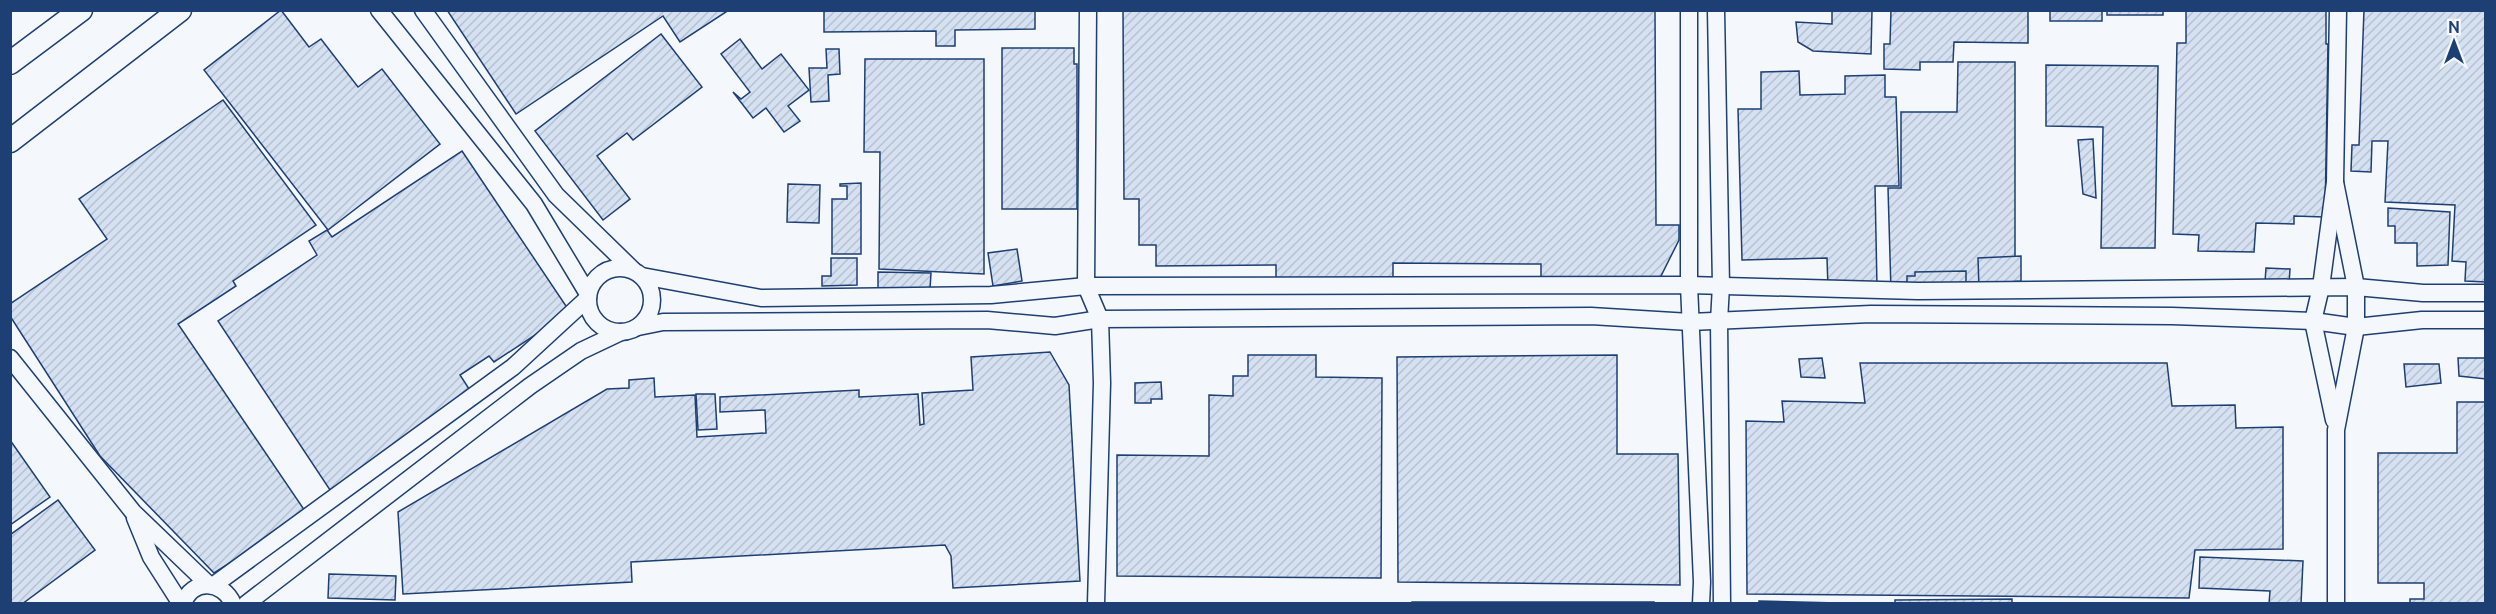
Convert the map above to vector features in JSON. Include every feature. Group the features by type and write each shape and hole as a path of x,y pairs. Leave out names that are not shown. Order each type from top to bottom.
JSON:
{"street":[{"path":"10,63 81,10"},
{"path":"10,141 180,10"},
{"path":"379,10 534,204 588,296 590,313 598,324 608,330 621,332"},
{"path":"423,10 556,195 638,273 652,295 652,306 648,316 638,327"},
{"path":"1088,10 1086,286 1100,319 1102,383 1096,603"},
{"path":"2336,430 2313,321 2321,287 2335,182 2338,10"},
{"path":"1701,603 1689,285 1689,17 1716,18 1721,286 1719,321 1722,603"},
{"path":"2335,182 2356,287 2356,327 2336,430 2336,603"},
{"path":"133,512 151,557 182,603 194,588 211,584 513,368 588,296 592,283 605,270 616,268 761,298 991,295 1086,286 1689,285 1918,291 2356,287 2423,293 2486,293"},
{"path":"246,603 429,461 581,351 621,332 663,322 975,320 1055,326 1100,319 1591,316 1690,322 1871,314 2172,316 2313,321 2356,327 2422,320 2486,320"},
{"path":"10,358 133,512 211,584 229,595 233,603"},
{"path":"414,439 429,461"}],"building":[{"path":"281,10 309,47 321,39 358,87 382,69 440,144 328,230 204,70"},
{"path":"447,10 729,10 680,42 663,16 516,114"},
{"path":"824,10 1035,10 1035,29 955,30 955,46 936,46 936,31 824,32"},
{"path":"1123,10 1655,10 1656,225 1679,225 1679,240 1656,286 1541,286 1541,264 1393,263 1393,291 1276,292 1276,265 1156,266 1156,245 1139,245 1139,199 1124,199"},
{"path":"1832,10 1872,10 1871,54 1813,51 1798,42 1796,22 1832,24"},
{"path":"1891,10 2028,10 2028,43 1954,42 1953,62 1920,62 1920,70 1884,69 1884,44 1890,44"},
{"path":"2050,10 2102,10 2102,21 2050,21"},
{"path":"2107,10 2163,10 2163,15 2107,15"},
{"path":"2186,10 2326,10 2326,44 2328,44 2325,217 2294,216 2294,224 2256,223 2254,252 2198,251 2199,235 2173,234 2177,43 2186,43"},
{"path":"2364,10 2486,10 2486,282 2465,281 2466,262 2452,261 2455,205 2385,202 2388,141 2372,141 2371,172 2351,171 2352,145 2359,145"},
{"path":"661,34 702,87 633,140 627,133 597,156 630,199 603,220 535,131"},
{"path":"740,39 762,69 781,54 809,90 788,106 800,121 784,132 766,108 753,118 733,92 741,99 750,92 721,54"},
{"path":"1002,48 1074,48 1074,64 1077,64 1077,209 1002,209"},
{"path":"826,49 839,49 840,74 828,75 829,101 811,102 809,68 827,68"},
{"path":"865,59 984,59 984,274 879,269 880,152 864,152"},
{"path":"1958,62 2015,62 2015,281 1891,291 1888,188 1901,188 1901,112 1957,112"},
{"path":"2046,65 2158,66 2155,248 2101,248 2103,127 2046,126"},
{"path":"1799,71 1800,95 1845,94 1845,76 1885,75 1885,97 1896,97 1899,186 1875,186 1877,287 1828,288 1827,258 1742,260 1738,109 1761,109 1761,72"},
{"path":"223,100 316,225 233,281 236,286 178,324 307,514 214,573 100,456 10,316 10,304 107,239 79,199"},
{"path":"2093,139 2096,198 2083,194 2078,140"},
{"path":"462,151 570,312 494,362 489,356 460,375 473,395 330,490 218,321 317,255 309,241 327,230 332,237"},
{"path":"861,183 861,254 832,254 832,199 847,199 847,186 840,186 840,184"},
{"path":"788,184 820,185 819,223 787,222"},
{"path":"2388,208 2450,212 2448,265 2417,266 2417,243 2395,243 2395,226 2388,226"},
{"path":"1017,249 1022,281 993,286 988,253"},
{"path":"2021,256 2021,281 2009,282 2009,288 1979,289 1978,258"},
{"path":"831,258 857,258 857,285 822,286 822,276 831,276"},
{"path":"2266,268 2290,269 2289,284 2265,282"},
{"path":"1966,271 1966,284 1907,285 1907,276 1915,276 1915,272"},
{"path":"878,272 931,273 930,289 878,288"},
{"path":"1050,352 1069,385 1080,581 953,588 951,556 945,545 631,562 632,582 403,594 398,512 607,389 629,388 629,380 654,378 655,397 695,395 697,437 766,433 765,410 720,412 720,397 859,390 859,397 918,394 920,425 924,424 922,393 973,390 971,357"},
{"path":"1248,355 1316,355 1316,377 1382,378 1381,578 1117,576 1117,455 1209,456 1209,395 1233,396 1233,376 1248,376"},
{"path":"1617,355 1617,454 1678,454 1680,585 1398,582 1397,357"},
{"path":"1822,358 1825,378 1801,377 1799,359"},
{"path":"2458,358 2486,358 2486,379 2459,376"},
{"path":"1860,363 2167,363 2172,406 2235,405 2236,428 2283,427 2283,549 2195,550 2189,598 1747,594 1746,421 1784,422 1782,401 1865,403"},
{"path":"2404,364 2439,364 2441,383 2406,387"},
{"path":"1161,382 1162,399 1151,399 1151,403 1135,403 1135,383"},
{"path":"696,394 715,394 717,429 698,430"},
{"path":"2457,402 2486,402 2486,604 2410,604 2410,599 2424,599 2424,583 2378,583 2378,453 2457,453"},
{"path":"10,440 50,497 10,525"},
{"path":"58,500 95,550 22,604 10,604 10,535"},
{"path":"2200,557 2303,561 2301,604 2269,604 2270,591 2199,588"},
{"path":"329,574 396,576 395,600 328,598"},
{"path":"2012,599 2012,604 1895,604 1895,600"},
{"path":"1759,601 1879,604 1759,604"},
{"path":"1412,602 1654,602 1654,604 1412,604"}]}
